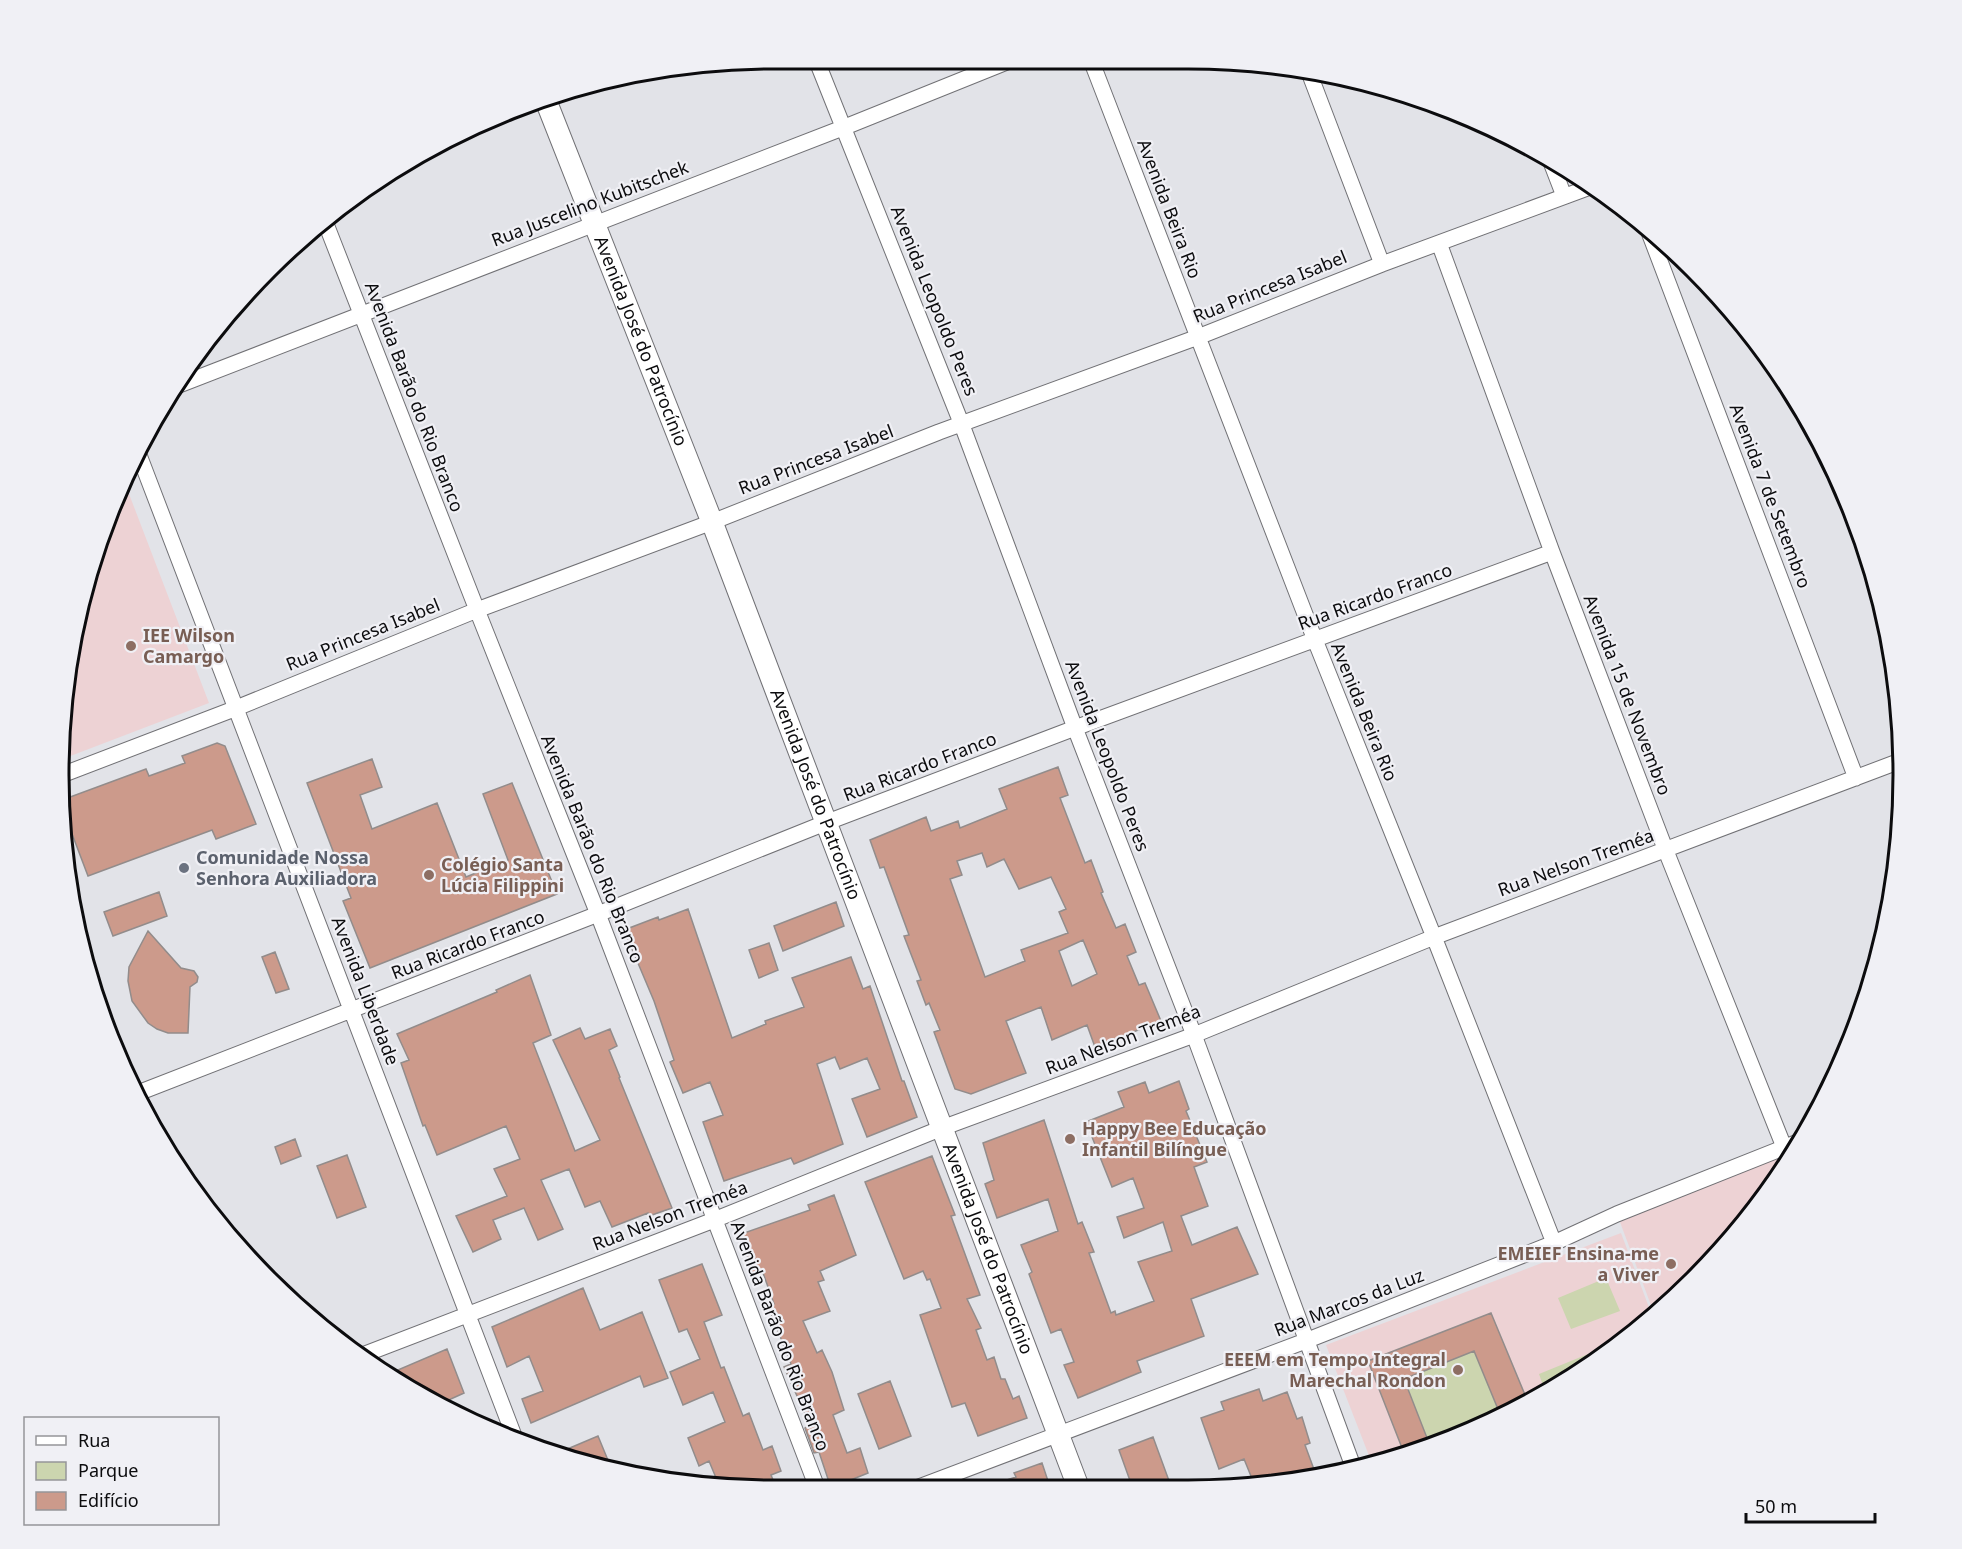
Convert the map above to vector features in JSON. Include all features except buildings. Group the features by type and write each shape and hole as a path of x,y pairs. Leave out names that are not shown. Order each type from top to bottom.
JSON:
{"street":[{"name":"Avenida Leopoldo Peres","path":"820,69 962,425 1075,728 1194,1035 1351,1460"},
{"name":"Rua Juscelino Kubitschek","path":"190,380 845,127 989,69"},
{"name":"Avenida Beira Rio","path":"1094,69 1315,640 1554,1243"},
{"path":"1312,81 1382,264"},
{"name":"Avenida José do Patrocínio","path":"548,106 712,522 1075,1480"},
{"path":"1555,173 1564,196"},
{"name":"Rua Princesa Isabel","path":"69,772 234,709 477,610 1582,190"},
{"name":"Avenida Barão do Rio Branco","path":"328,229 598,914 814,1480"},
{"name":"Avenida 15 de Novembro","path":"1440,243 1552,552 1666,851 1788,1144"},
{"name":"Avenida 7 de Setembro","path":"1654,245 1856,778"},
{"name":"Avenida Liberdade","path":"142,462 234,709 353,1011 511,1428"},
{"name":"Rua Ricardo Franco","path":"144,1091 353,1011 825,823 1552,552"},
{"name":"Rua Nelson Treméa","path":"370,1352 714,1220 942,1128 1194,1035 1434,937 1893,764"},
{"name":"Rua Marcos da Luz","path":"938,1480 1308,1340 1554,1243 1617,1214 1783,1152"}],"shaded area":[{"name":"IEE Wilson Camargo","path":"129,493 209,703 70,756 75,682 93,592 106,548"},
{"name":"EMEIEF Ensina-me a Viver","path":"1785,1147 1747,1204 1718,1240 1651,1306 1617,1214"},
{"name":"EEEM em Tempo Integral Marechal Rondon","path":"1621,1233 1649,1308 1579,1361 1500,1407 1414,1443 1369,1456 1326,1345"}],"green space":[{"path":"1606,1278 1620,1311 1571,1329 1558,1298"},
{"path":"1474,1351 1498,1408 1427,1438 1404,1379"},
{"path":"1590,1353 1542,1384 1539,1374"}],"place":[{"name":"IEE Wilson Camargo","path":"131,646"},
{"name":"Comunidade Nossa Senhora Auxiliadora","path":"184,868"},
{"name":"Colégio Santa Lúcia Filippini","path":"429,875"},
{"name":"Happy Bee Educação Infantil Bilíngue","path":"1070,1139"},
{"name":"EMEIEF Ensina-me a Viver","path":"1671,1264"},
{"name":"EEEM em Tempo Integral Marechal Rondon","path":"1458,1370"}]}
